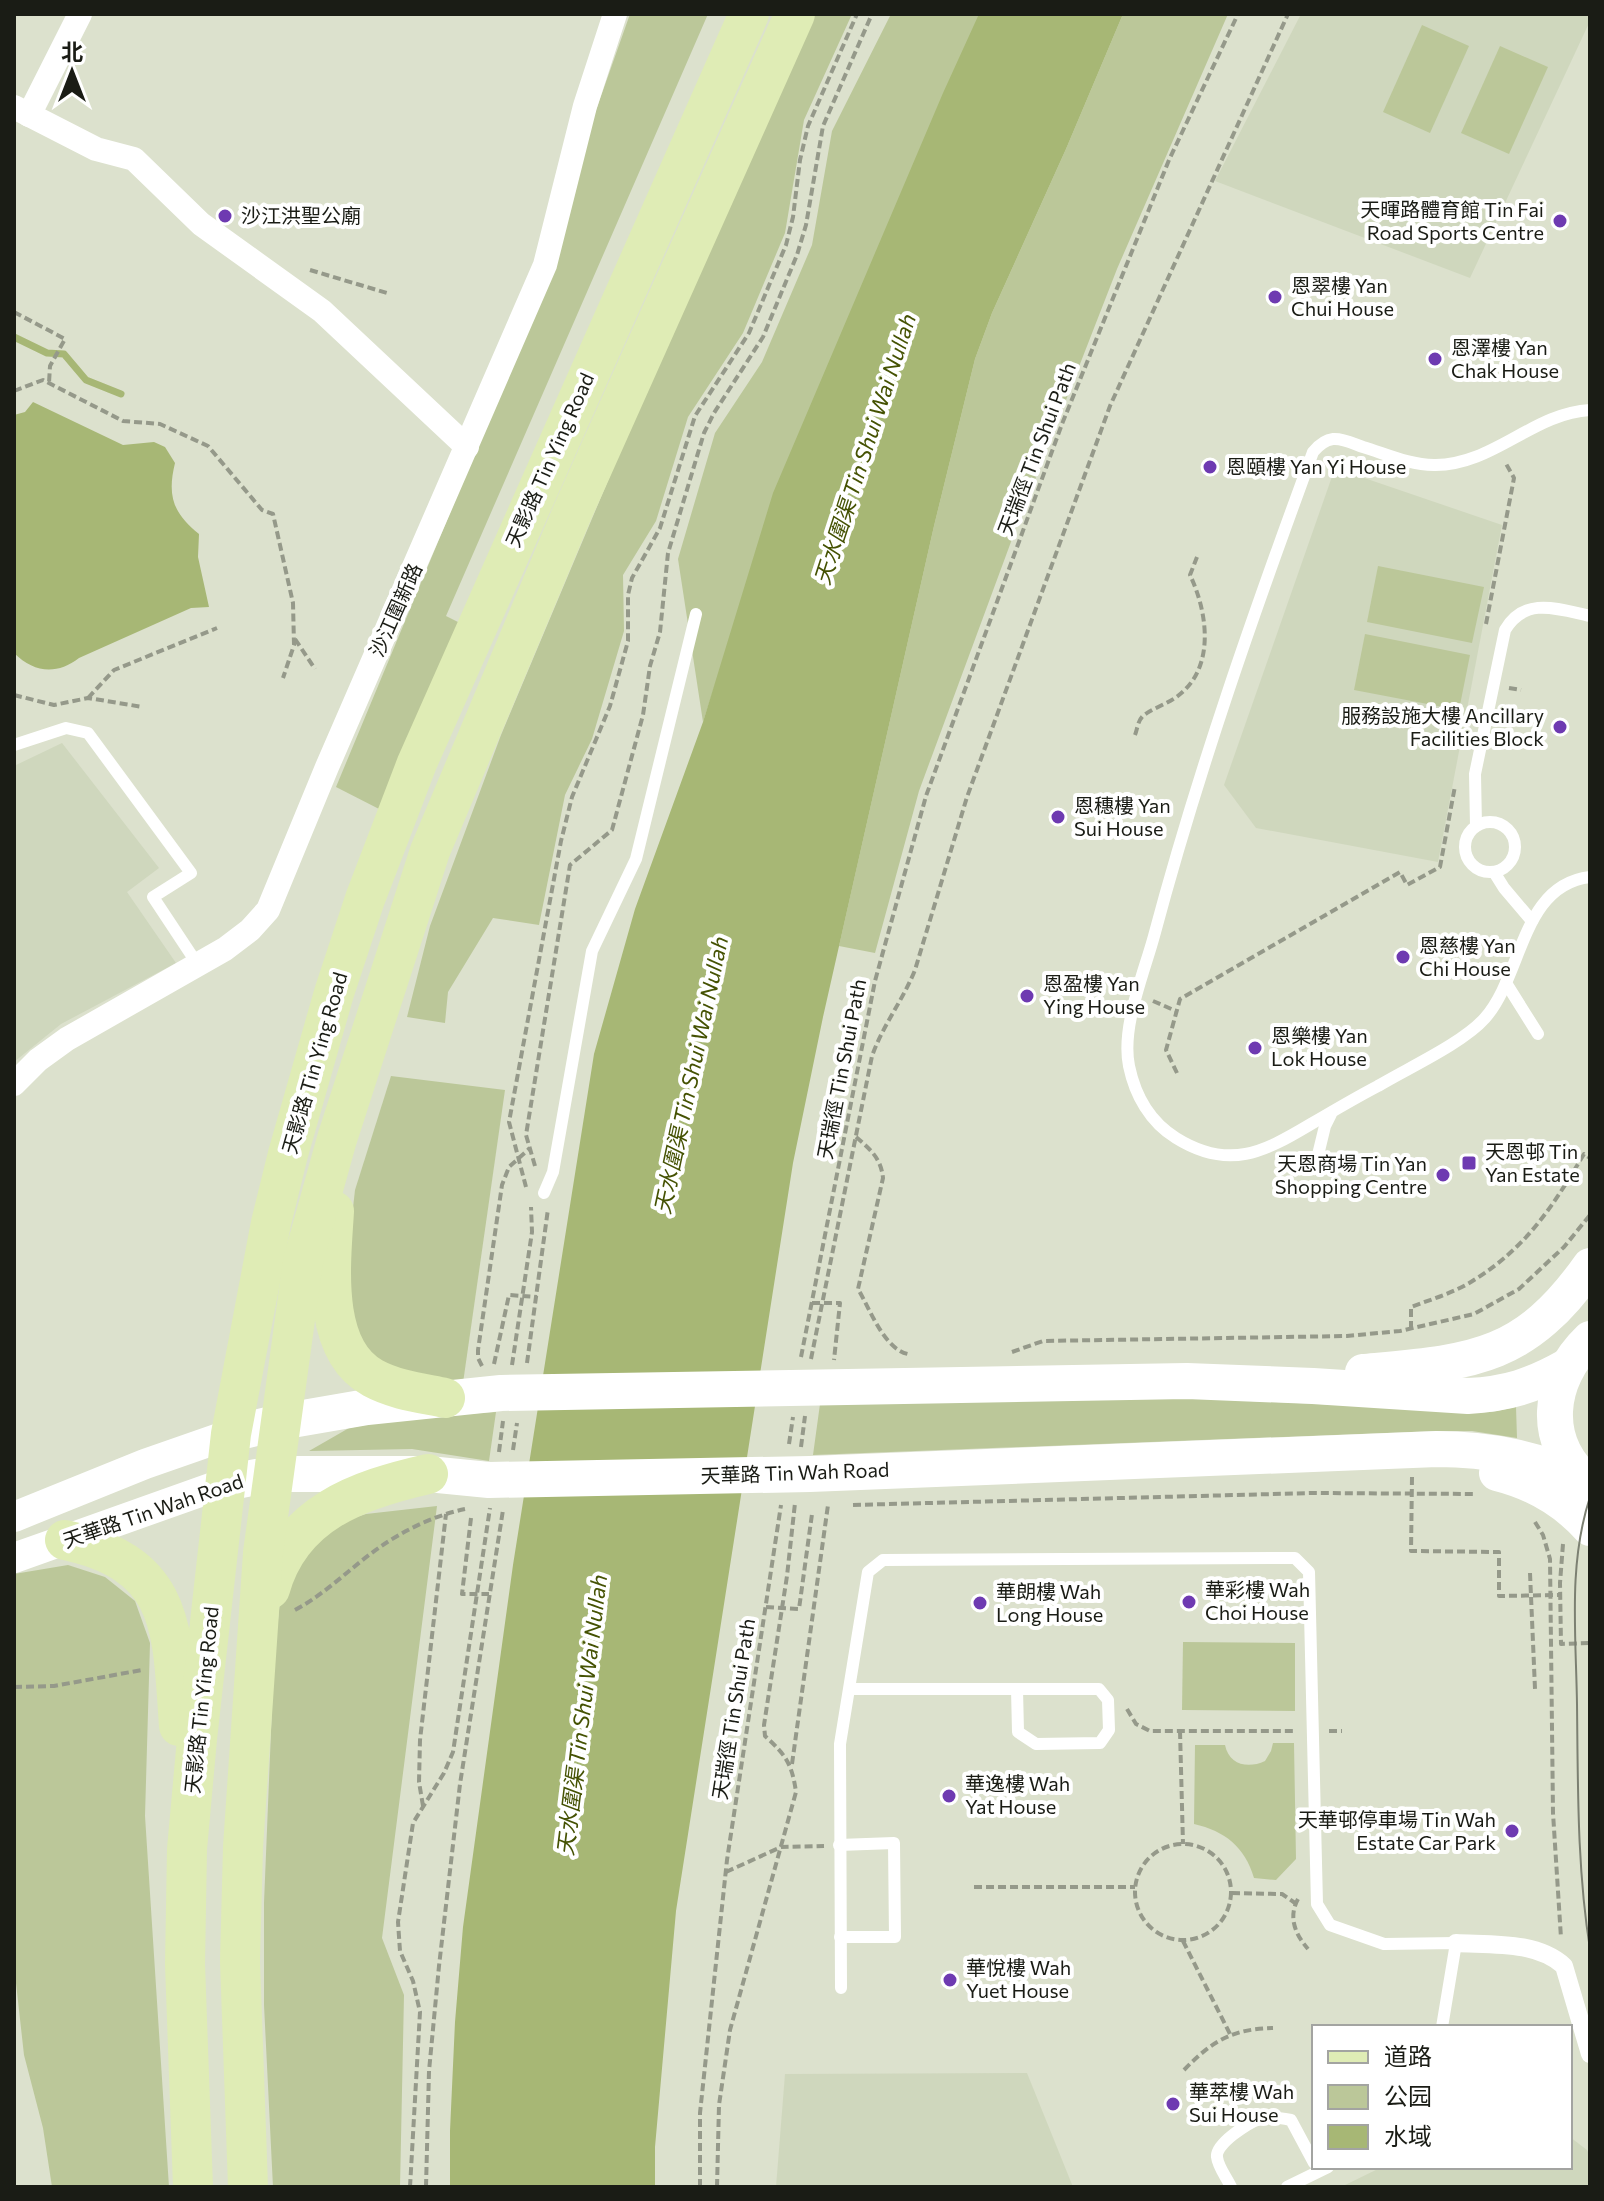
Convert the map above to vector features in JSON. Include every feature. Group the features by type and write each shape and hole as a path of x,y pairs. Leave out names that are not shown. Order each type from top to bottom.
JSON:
{"main road":[{"name":"天影路 Tin Ying Road","path":"193,2187 185,1964 187,1849 205,1654 231,1434 271,1223 288,1154 334,993 370,886 451,681 749,14"},
{"name":"天影路 Tin Ying Road","path":"248,2187 240,1961 243,1847 270,1626 263,1553 303,1261 337,1139 430,851 573,511 795,14"},
{"path":"337,1139 331,1274 332,1298 343,1346 356,1366 373,1378 401,1389 445,1398"},
{"path":"1250,1383 1457,1362 1484,1355 1509,1344 1553,1313 1590,1266"},
{"path":"1588,1482 1569,1461 1559,1439 1554,1414 1557,1390 1566,1367 1590,1339"},
{"name":"天華路 Tin Wah Road","path":"231,1434 280,1422 501,1393 1140,1382 1250,1383 1468,1396 1490,1395 1534,1385 1566,1367"},
{"name":"天華路 Tin Wah Road","path":"225,1483 273,1474 428,1474 489,1480 1471,1449 1532,1460 1588,1482"},
{"path":"1252,1456 1490,1471 1540,1488 1562,1503 1577,1532"},
{"path":"270,1626 275,1572 289,1546 308,1525 349,1498 386,1483 428,1474"},
{"path":"65,1540 93,1546 138,1573 160,1599 167,1615 175,1671 187,1849"}],"street":[{"path":"80,14 21,111 96,149 134,159 201,224 322,311 467,447"},
{"name":"沙江圍新路","path":"14,1084 38,1060 67,1039 225,949 250,930 268,910 545,265 585,106 615,14"},
{"name":"天華路 Tin Wah Road","path":"14,1517 145,1464 231,1434"},
{"name":"天華路 Tin Wah Road","path":"14,1558 225,1483"},
{"path":"1456,1943 1541,1951 1553,1956 1564,1966 1590,2054"}],"lane":[{"path":"1590,410 1546,419 1462,462 1446,465 1415,464 1340,439 1326,441 1313,452 1237,657 1177,847 1130,1024 1128,1061 1138,1096 1159,1125 1188,1145 1221,1155 1250,1155 1273,1147 1473,1030 1492,1010 1532,921 1552,894 1574,880 1590,877"},
{"path":"1476,826 1475,774 1505,630 1516,615 1534,607 1545,606 1590,616"},
{"path":"544,1193 553,1172 592,951 636,859 696,614"},
{"path":"14,745 66,728 88,733 191,873 153,897 198,965"},
{"path":"1492,822 1500,824 1512,834 1515,850 1508,865 1494,872 1477,870 1466,857 1465,839 1476,826 1492,822"},
{"path":"1494,872 1532,921"},
{"path":"1506,983 1538,1034"},
{"path":"1317,1159 1325,1126 1333,1112"},
{"path":"841,1988 840,1744 868,1572 883,1560 1295,1558 1309,1572 1317,1904 1330,1925 1384,1944 1456,1943 1442,2025"},
{"path":"850,1689 1017,1689 1099,1689 1108,1700 1109,1730 1100,1743 1036,1744 1018,1732 1017,1689"},
{"path":"839,1845 894,1843 895,1921 895,1937 840,1937"},
{"path":"1231,2187 1217,2157 1218,2150 1229,2137 1259,2120 1278,2117 1291,2120 1312,2155"},
{"path":"1287,2187 1316,2169"}],"path":[{"name":"天瑞徑 Tin Shui Path","path":"801,1357 875,981 926,796 1062,424 1169,160 1238,14"},
{"path":"792,1767 779,1748 765,1736 764,1725 783,1608 822,1303 872,1056 881,1032 905,996 915,970 967,797 1110,406 1288,14"},
{"path":"14,312 65,339 50,366 49,383"},
{"path":"14,391 43,380 123,421 160,424 208,446 262,510 273,514 293,603 294,645 283,678"},
{"path":"1484,635 1514,478 1496,446"},
{"path":"1135,735 1142,717 1181,694 1202,662 1205,635 1196,587 1190,575 1197,557"},
{"path":"88,698 114,670 217,628"},
{"path":"294,637 315,669"},
{"path":"14,695 54,705 88,698 143,707"},
{"path":"1177,1073 1166,1050 1180,999 1400,872 1407,885 1440,867 1457,778"},
{"path":"856,1137 875,1154 883,1178 858,1289 889,1342 899,1352 913,1355"},
{"path":"530,1148 509,1167 502,1185 478,1350 483,1366 493,1370 509,1295 537,1297"},
{"path":"1411,1314 1411,1307 1472,1281 1518,1249 1552,1208 1584,1154 1590,1158"},
{"path":"1006,1354 1043,1341 1347,1336 1400,1331 1474,1314 1519,1289 1564,1247 1590,1215"},
{"path":"799,1468 813,1386 840,1303 812,1303"},
{"path":"858,1505 1313,1493 1461,1492 1483,1495"},
{"name":"天瑞徑 Tin Shui Path","path":"700,2187 700,2113 726,1872 781,1499"},
{"path":"717,2187 719,2105 730,2030 796,1792 792,1767 828,1505"},
{"path":"1528,1509 1543,1535 1550,1559 1553,1813 1564,1966"},
{"path":"270,1626 328,1589 381,1546 446,1514 420,1740 419,1782 423,1806"},
{"path":"766,1607 799,1609 812,1514"},
{"path":"471,1518 462,1594 489,1594"},
{"path":"1577,1532 1560,1595 1561,1644 1590,1643"},
{"path":"1412,1540 1411,1551 1499,1552 1499,1596 1560,1595"},
{"path":"1530,1573 1535,1689"},
{"path":"14,1687 54,1686 143,1670"},
{"path":"1180,1731 1183,1844"},
{"path":"1183,1844 1198,1846 1212,1853 1223,1864 1230,1878 1232,1893 1223,1921 1199,1938 1183,1941 1153,1931 1136,1904 1135,1887 1145,1862 1156,1852 1183,1844"},
{"path":"726,1872 781,1847 839,1845"},
{"path":"974,1887 1135,1887"},
{"path":"1232,1893 1282,1894 1295,1903"},
{"path":"1183,1941 1230,2034"},
{"path":"1184,2070 1210,2045 1230,2034 1273,2028"}],"shaded area":[{"path":"1301,14 1590,14 1590,21 1470,278 1215,181"},
{"path":"1335,468 1502,525 1438,862 1256,828 1224,785"},
{"path":"62,743 159,868 127,892 176,963 61,1024 14,1062 14,766"},
{"path":"1027,2073 1073,2187 776,2187 785,2074"},
{"path":"1572,2139 1590,2156 1590,2187 1341,2187 1378,2169 1572,2169"}],"green space":[{"path":"630,14 708,14 446,616 462,624 381,810 336,787 475,453"},
{"path":"813,14 852,14 804,120 785,233 743,333 688,417 656,521 623,575 624,631 592,739 565,795 539,925 493,918 448,992 445,1023 407,1017 430,926 501,735 628,433"},
{"path":"891,14 981,14 734,626 703,722 678,559 715,433 762,362 812,245 832,131"},
{"path":"1123,14 1228,14 1117,269 1015,531 919,791 875,953 839,946 975,359 992,313"},
{"path":"1422,25 1469,46 1430,133 1383,112"},
{"path":"1500,46 1548,67 1509,154 1461,133"},
{"path":"1378,566 1484,587 1472,643 1367,622"},
{"path":"1365,634 1470,655 1459,710 1354,690"},
{"path":"391,1076 505,1090 463,1383 377,1364 348,1324 346,1270 355,1190"},
{"path":"1187,1398 1492,1412 1516,1407 1517,1438 1472,1431 1436,1431 813,1455 820,1404"},
{"path":"496,1412 489,1461 412,1449 309,1451 349,1428 401,1418"},
{"path":"437,1506 382,1938 404,1995 400,2187 273,2187 264,2005 264,1903 274,1658 280,1601 287,1575 331,1525 366,1514"},
{"path":"68,1565 105,1577 135,1601 150,1643 145,1816 169,2187 52,2187 43,2128 24,2055 14,1965 14,1574"},
{"path":"1183,1642 1295,1643 1295,1711 1182,1710"},
{"path":"1273,1743 1294,1743 1296,1859 1276,1880 1254,1878 1245,1857 1232,1842 1215,1831 1194,1824 1195,1745 1225,1745 1235,1761 1252,1765 1265,1761"}],"water":[{"name":"天水圍渠 Tin Shui Wai Nullah","path":"979,14 1123,14 992,313 975,359 823,1017 793,1163 676,1911 655,2147 655,2187 450,2187 455,2022 463,1927 513,1565 594,1054 635,909 703,722 773,493"},
{"path":"33,402 123,445 154,442 165,447 175,463 172,485 174,503 183,519 199,534 198,557 209,607 191,608 54,669 30,665 14,653 14,415 25,412"}],"waterway":[{"path":"14,337 47,353 64,354 86,380 121,394"}],"tram line":[{"path":"1590,1497 1576,1573 1575,1625 1579,1827 1590,1949"},
{"path":"1590,1570 1590,1622"}],"place":[{"name":"沙江洪聖公廟","path":"225,216"},
{"name":"天暉路體育館 Tin Fai Road Sports Centre","path":"1560,221"},
{"name":"恩翠樓 Yan Chui House","path":"1275,297"},
{"name":"恩澤樓 Yan Chak House","path":"1435,359"},
{"name":"恩頤樓 Yan Yi House","path":"1210,467"},
{"name":"服務設施大樓 Ancillary Facilities Block","path":"1560,727"},
{"name":"恩穗樓 Yan Sui House","path":"1058,817"},
{"name":"恩慈樓 Yan Chi House","path":"1403,957"},
{"name":"恩盈樓 Yan Ying House","path":"1027,996"},
{"name":"恩樂樓 Yan Lok House","path":"1255,1048"},
{"name":"天恩邨 Tin Yan Estate","path":"1469,1163"},
{"name":"天恩商場 Tin Yan Shopping Centre","path":"1443,1175"},
{"name":"華彩樓 Wah Choi House","path":"1189,1602"},
{"name":"華朗樓 Wah Long House","path":"980,1603"},
{"name":"華逸樓 Wah Yat House","path":"949,1796"},
{"name":"天華邨停車場 Tin Wah Estate Car Park","path":"1512,1831"},
{"name":"華悅樓 Wah Yuet House","path":"950,1980"},
{"name":"華萃樓 Wah Sui House","path":"1173,2104"}]}
